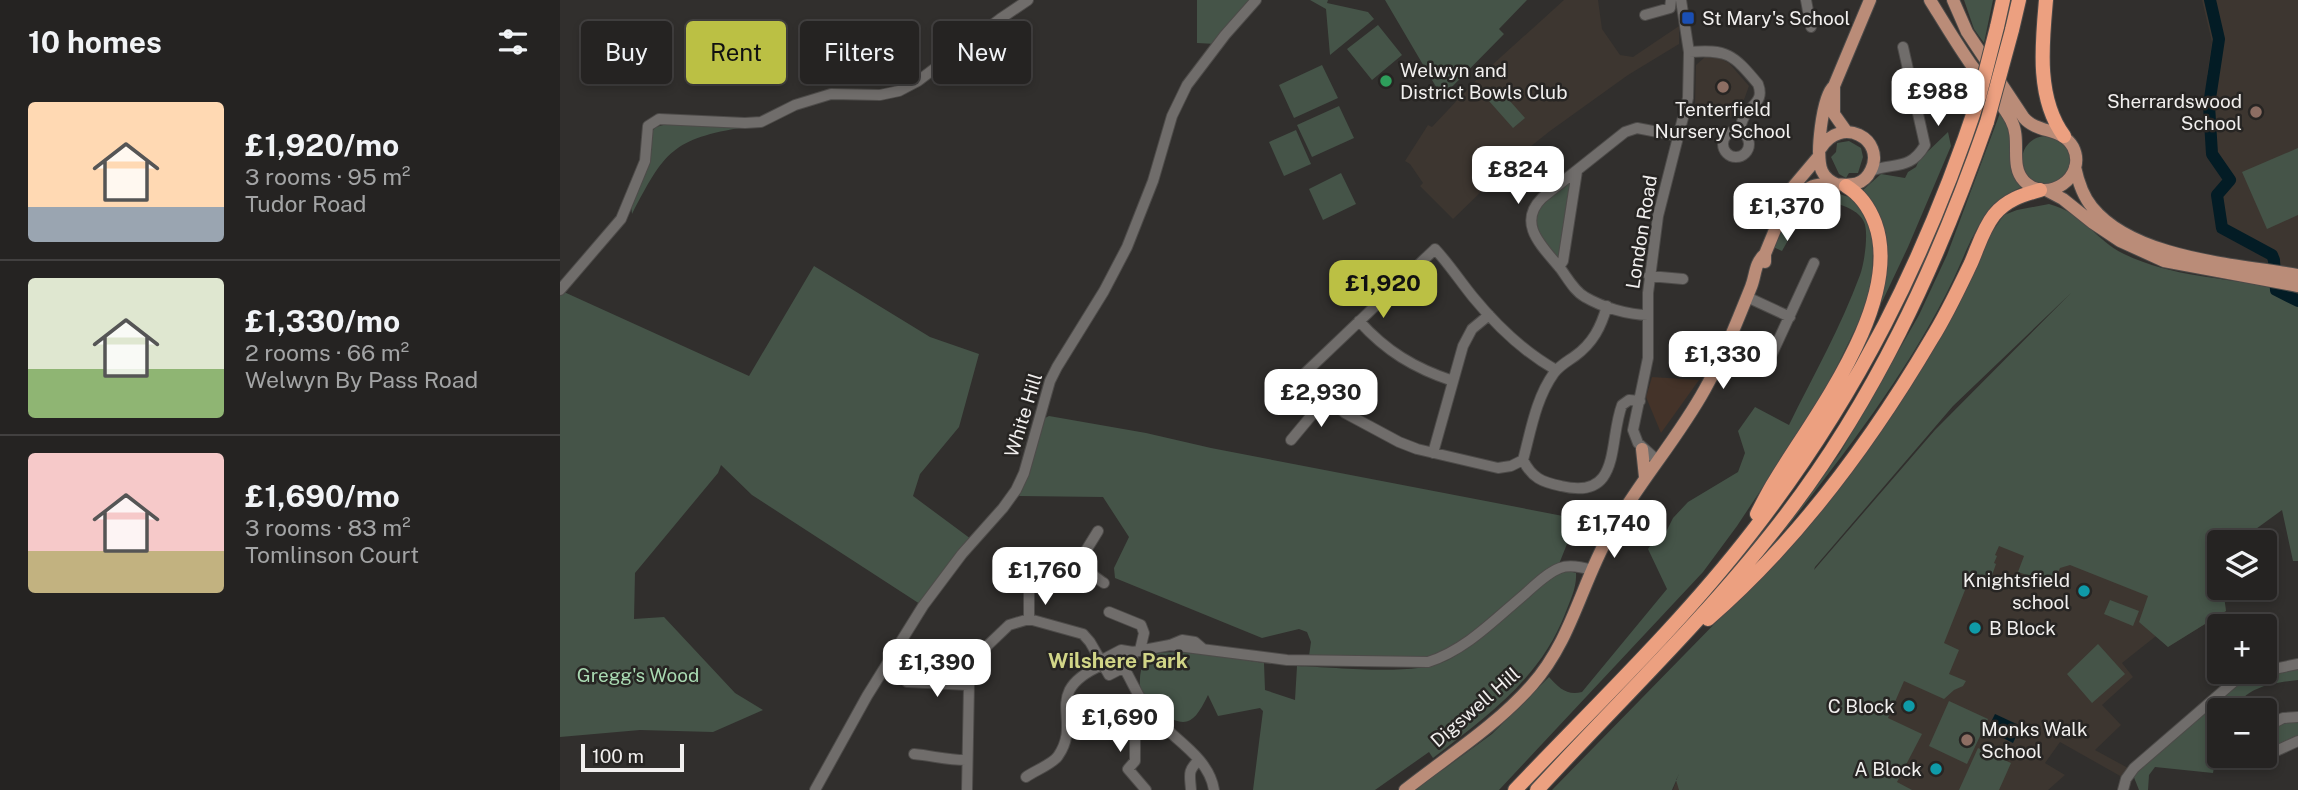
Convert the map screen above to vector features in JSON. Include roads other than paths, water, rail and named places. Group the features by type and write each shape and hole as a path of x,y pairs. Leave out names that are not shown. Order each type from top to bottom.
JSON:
{"highway":[{"path":"1515,790 1639,661 1740,546 1828,426 1882,332 1931,228 1979,97 2003,0"},
{"path":"1537,790 1709,608 1779,524 1860,403 1908,316 1941,246 1987,122 2019,0"},
{"path":"2046,0 2043,49 2045,82 2052,114 2064,136"},
{"path":"1740,546 1774,482 1831,391 1860,336 1874,300 1880,262 1876,227 1863,200 1842,185"},
{"path":"1651,669 1753,579 1821,498 1883,415 1933,337 1991,219 2012,200 2043,190"}],"main road":[{"path":"1842,185 1826,177 1822,171 1820,135 1829,91 1834,86 1870,0"},
{"path":"1930,0 1963,53 2011,120 2018,149"},
{"path":"1953,0 1967,32 2024,118 2035,128 2064,136 2075,153 2075,167 2081,188 2098,214 2119,230 2147,244 2265,275"},
{"path":"1779,220 1808,189 1819,184 1842,185 1860,182 1871,171 1873,152 1863,137 1846,131 1834,114 1834,86"},
{"path":"2046,130 2026,137 2016,156 2018,171 2026,183 2056,194 2106,233 2148,255 2185,267 2280,277 2298,275"},
{"path":"1820,152 1831,136 1846,131"},
{"name":"Digswell Hill","path":"1405,790 1484,729 1532,686 1560,645 1612,528 1705,390 1753,283 1764,266 1765,254 1779,220 1779,210 1787,195 1820,152"},
{"path":"2043,190 2061,186 2075,167"},
{"path":"2280,277 2298,286"},
{"path":"1643,449 1645,477"}],"street":[{"path":"560,290 621,219 645,161 648,126 654,120 761,122 795,105 831,94 880,95 899,91 918,81 1028,0"},
{"name":"White Hill","path":"815,790 867,696 923,607 962,554 1016,490 1024,473 1054,374 1127,247 1153,181 1180,99 1187,85 1225,35 1256,0"},
{"path":"1645,15 1667,10 1671,0"},
{"name":"London Road","path":"1643,449 1635,439 1633,430 1648,358 1650,276 1660,203 1688,98 1689,52 1681,0"},
{"path":"1806,0 1811,27"},
{"path":"1871,171 1891,165 1903,166 1925,145 1903,47"},
{"path":"1689,52 1725,52 1758,83 1759,100 1746,113 1739,131"},
{"path":"1648,315 1607,306 1581,295 1532,232 1533,210 1542,198 1630,129 1679,136"},
{"path":"1873,152 1891,165"},
{"path":"1559,267 1563,261 1577,171"},
{"path":"1556,370 1525,349 1489,315 1435,249 1305,373 1307,380 1326,398 1370,428 1399,442 1498,468 1511,466 1523,460 1539,399 1556,370 1591,341 1601,327 1607,306"},
{"path":"1766,368 1814,263"},
{"path":"1650,276 1683,279"},
{"path":"1747,297 1790,317"},
{"path":"1433,453 1467,337 1489,315"},
{"path":"1359,321 1380,344 1402,360 1452,381"},
{"path":"1291,440 1326,398"},
{"path":"1523,460 1535,477 1546,483 1577,490 1591,487 1602,480 1609,466 1622,405 1629,400 1640,401"},
{"path":"1643,449 1658,461"},
{"path":"1077,565 1098,531"},
{"path":"1029,619 1029,569 1037,557 1046,553 1060,555 1104,583"},
{"path":"1026,777 1056,759 1064,741 1066,706 1072,685 1081,675 1121,650 1137,651 1170,645 1287,660 1428,662 1446,657 1466,643 1557,569 1573,566 1592,570"},
{"path":"967,790 968,685 972,669 981,652 1009,625 1029,619 1083,634 1109,675 1132,663 1143,633 1140,625 1109,612"},
{"path":"2277,669 2298,664"},
{"path":"1124,668 1150,713 1209,773 1214,790"},
{"path":"908,682 968,685"},
{"path":"2123,790 2128,774 2134,768 2230,684"},
{"path":"1146,790 1128,769 1135,761 1135,733 1150,713"},
{"path":"2277,722 2298,717"},
{"path":"2277,751 2298,741"},
{"path":"914,754 936,759 966,760"},
{"path":"1191,790 1188,774 1199,760"}],"water":[{"path":"1995,714 2021,726 2013,743 1987,730"}],"waterway":[{"path":"2210,0 2219,39 2209,105 2212,154 2230,180 2217,195 2222,228 2272,255 2276,290 2298,301"}],"place":[{"name":"St Mary's School","path":"1688,18"},
{"name":"Welwyn and District Bowls Club","path":"1386,81"},
{"name":"Tenterfield Nursery School","path":"1723,87"},
{"name":"Sherrardswood School","path":"2256,112"},
{"name":"Knightsfield school","path":"2084,591"},
{"name":"B Block","path":"1975,628"},
{"name":"C Block","path":"1909,706"},
{"name":"Monks Walk School","path":"1967,740"},
{"name":"A Block","path":"1936,769"}],"district":[{"name":"Wilshere Park","path":"1118,661"}],"park label":[{"name":"Gregg's Wood","path":"638,675"}]}
